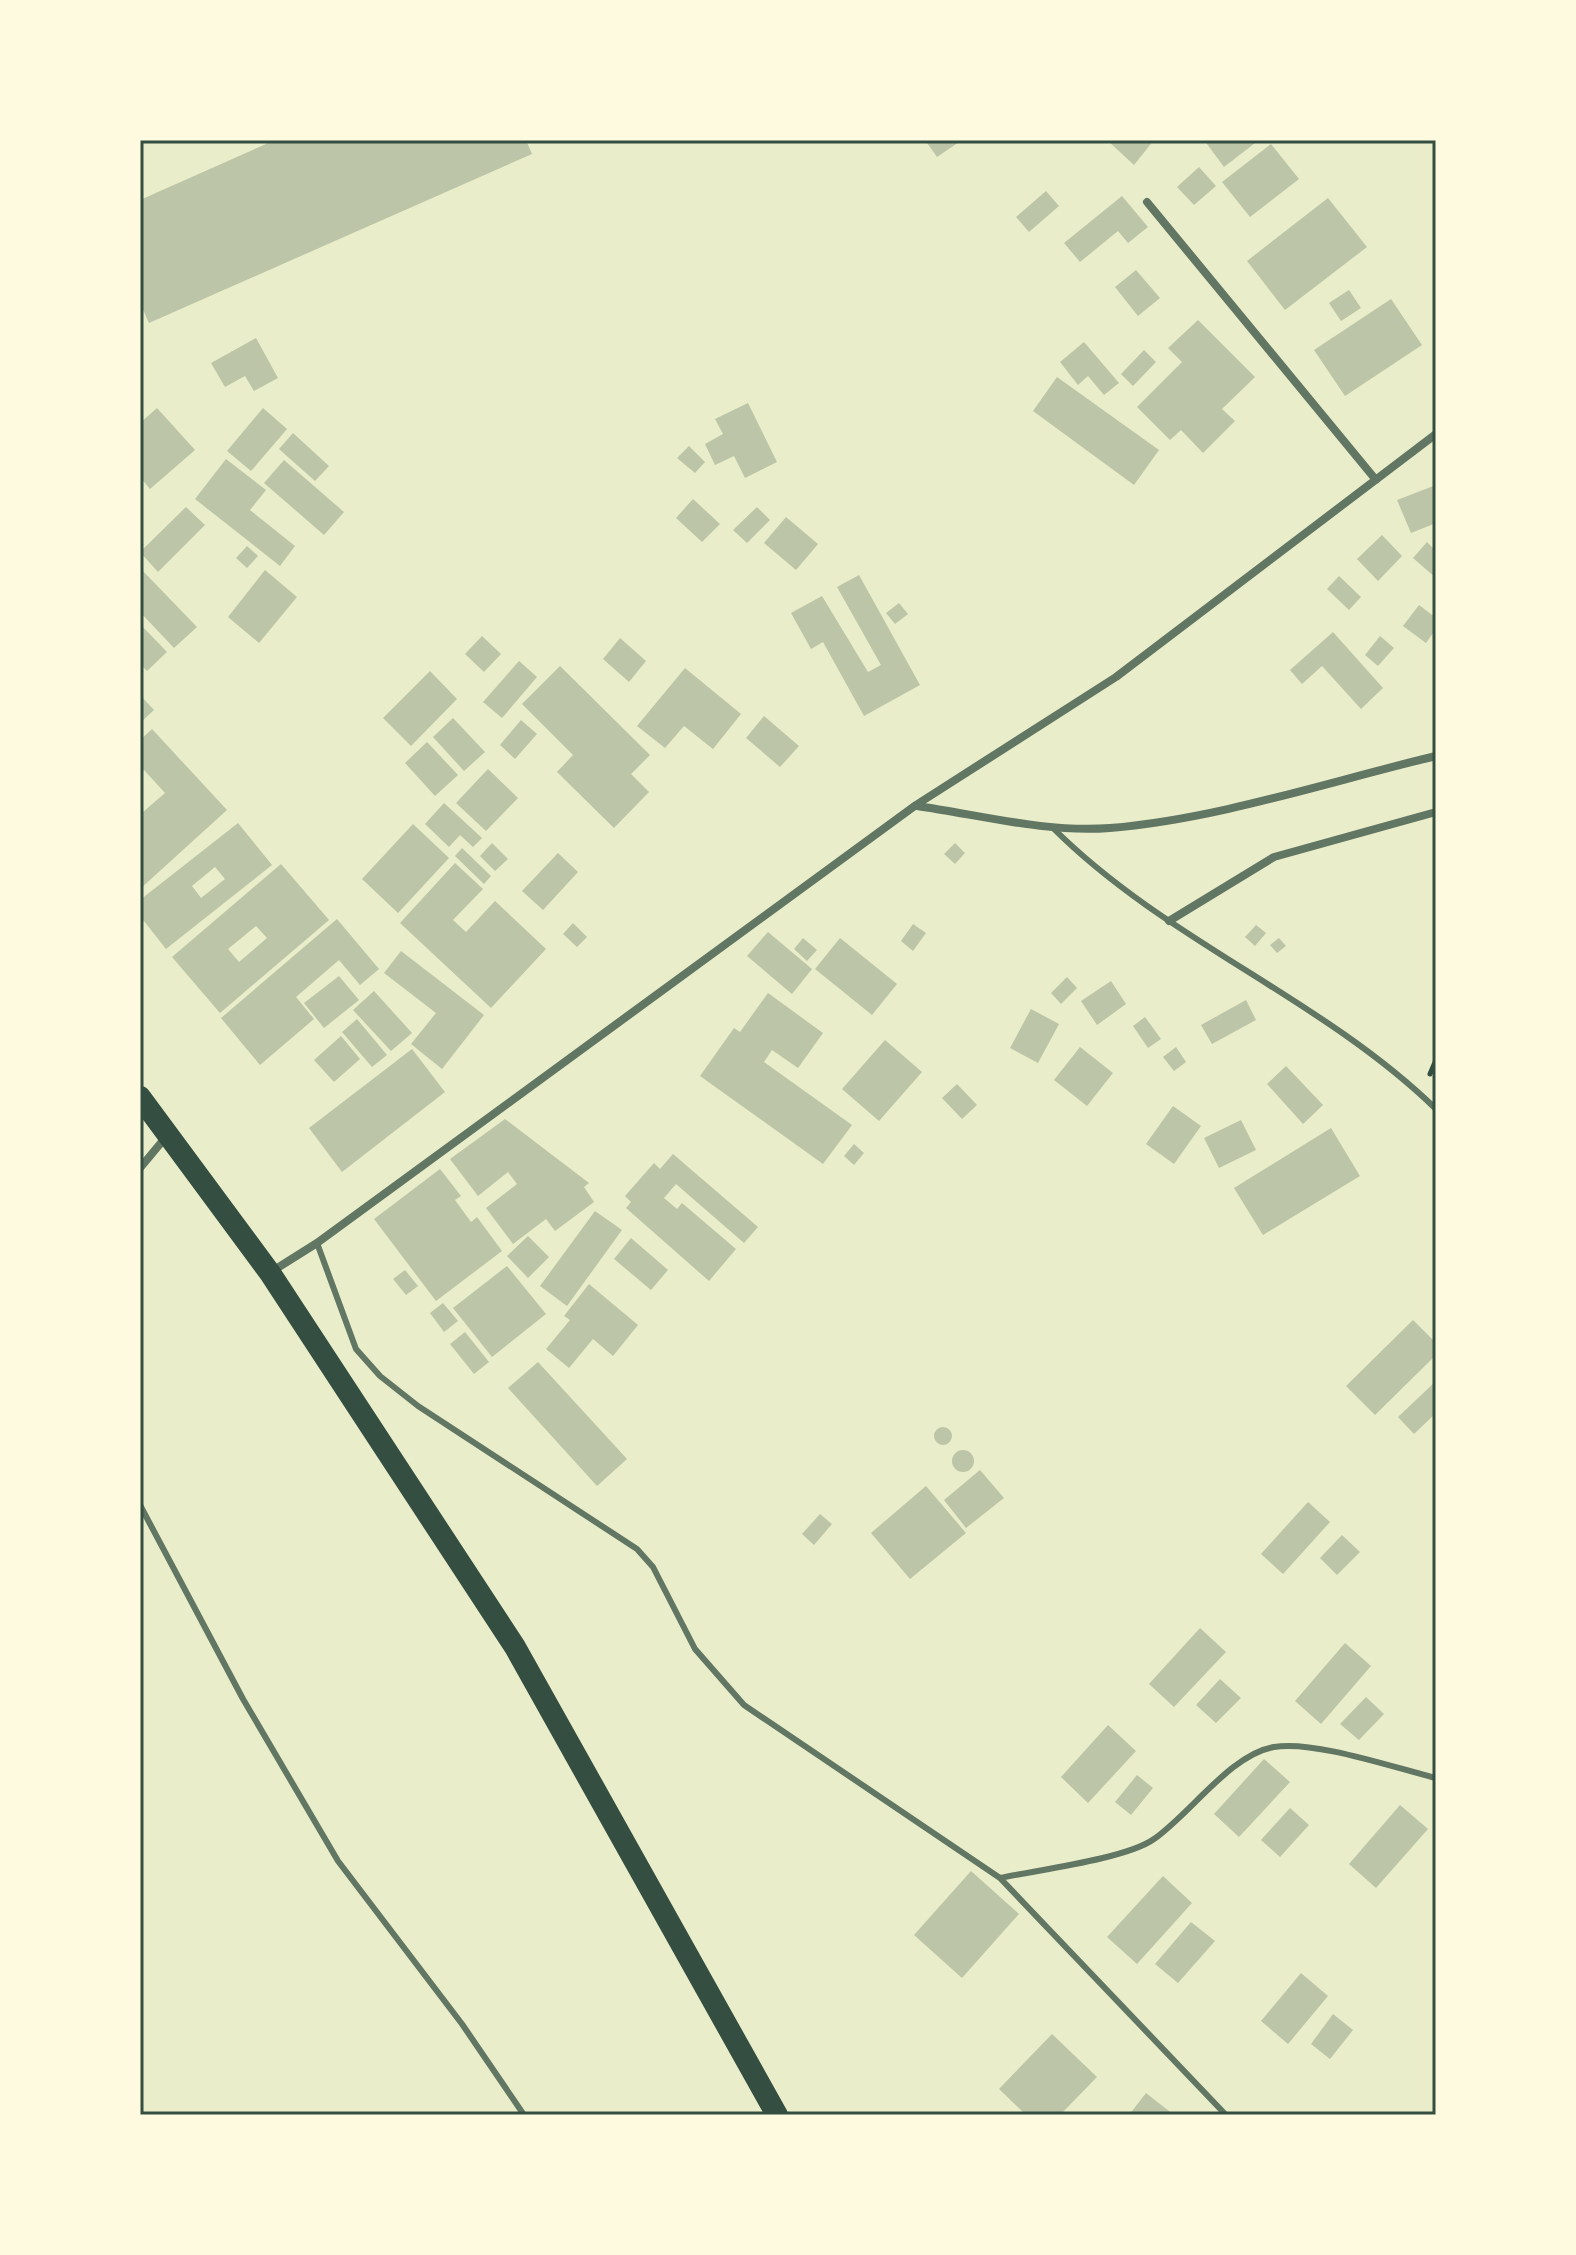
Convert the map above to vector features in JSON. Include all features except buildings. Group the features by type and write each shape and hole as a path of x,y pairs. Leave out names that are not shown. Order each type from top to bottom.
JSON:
{"highway":[{"path":"140,1097 270,1273 515,1647 777,2115"}],"street":[{"path":"1147,202 1376,480"},
{"path":"270,1273 317,1243 916,805 1116,677 1436,434"},
{"path":"916,805 1051,826 1108,828 1189,816 1436,756"},
{"path":"1169,921 1274,857 1436,812"},
{"path":"140,1168 169,1134"}],"lane":[{"path":"1051,826 1094,868 1169,921 1315,1014 1436,1109"},
{"path":"317,1243 356,1349 380,1376 418,1406 637,1549 653,1567 695,1649 744,1705 1000,1878 1226,2115"},
{"path":"140,1505 243,1699 338,1861 462,2024 524,2115"},
{"path":"1000,1878 1129,1850 1152,1841 1254,1753 1277,1746 1346,1754 1436,1778"}]}
